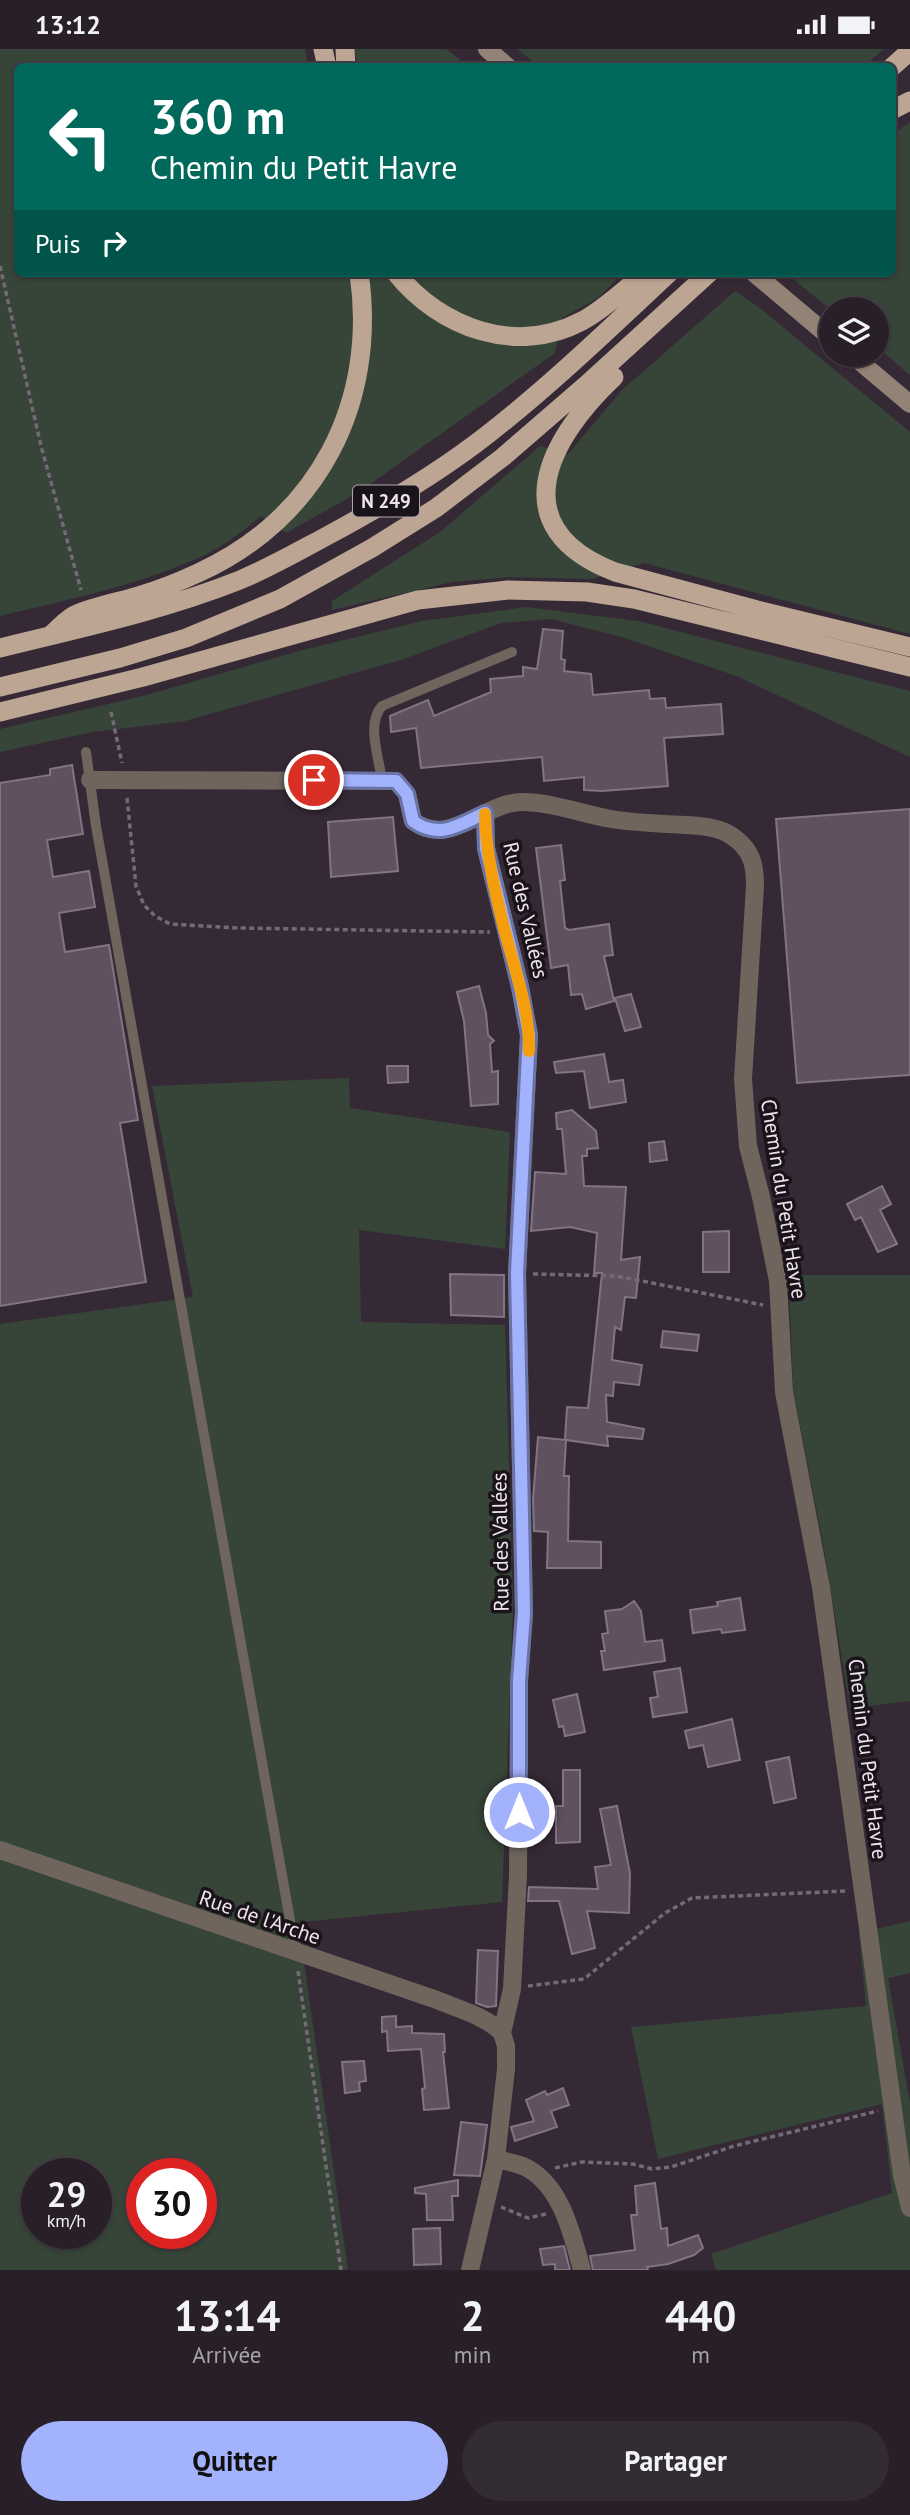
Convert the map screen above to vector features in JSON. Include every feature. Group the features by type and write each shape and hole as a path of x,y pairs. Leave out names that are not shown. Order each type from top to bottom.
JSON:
{"highway":[{"path":"896,63 910,51"},
{"path":"50,636 74,614 142,595 223,560 256,540 302,496 337,441 357,381 363,325 359,277"},
{"path":"400,277 419,298 450,319 471,329 519,337 554,332 584,320 641,277"},
{"name":"N 249","path":"0,648 121,620 242,579 348,524 417,484 486,436 554,379 666,277"},
{"name":"N 249","path":"0,687 120,658 186,638 280,599 372,548 436,508 503,457 705,277"},
{"path":"712,277 681,312 601,389 566,433 551,463 545,491 554,524 565,541 580,554 596,565 615,572 910,647"},
{"path":"0,712 143,677 418,600 508,590 587,592 634,599 910,667"}],"main road":[{"path":"487,49 503,63"},
{"path":"759,277 819,328"},
{"path":"866,367 910,404"}],"street":[{"path":"90,781 382,780"},
{"name":"Chemin du Petit Havre","path":"382,780 396,781 407,794 413,821 422,828 435,832 451,828 507,803 524,801 612,819 702,826 725,832 734,837 749,853 755,865 743,1079 748,1146 778,1282 784,1392 821,1587 902,2175 910,2208"},
{"name":"Rue des Vallées","path":"470,2270 496,2159 506,2069 506,2046 502,2033 512,1989 518,1876 519,1681 524,1613 517,1273 529,1035 486,848 485,813"},
{"name":"Rue de l'Arche","path":"0,1850 296,1954 437,2000 482,2019 502,2033"},
{"path":"496,2159 523,2166 550,2188 565,2215 582,2270"}],"lane":[{"path":"382,780 374,725 376,713 382,706 512,652"},
{"path":"86,752 296,1954"}],"path":[{"path":"0,266 41,446 81,590"},
{"path":"111,712 125,780 136,887 144,905 155,916 170,924 239,928 381,929 506,934"},
{"path":"517,1273 617,1276 779,1308"},
{"path":"512,1989 584,1979 665,1913 692,1898 863,1890"},
{"path":"296,1954 341,2270"},
{"path":"541,2179 551,2170 582,2162 633,2164 652,2169 671,2167 734,2146 893,2107"},
{"path":"487,2199 510,2213 528,2218 545,2215 559,2205"}],"green space":[{"path":"0,49 305,49 307,63 14,63 14,277 619,277 598,298 562,318 555,353 359,492 286,533 261,516 215,549 174,568 100,591 0,616"},
{"path":"354,49 446,49 464,63 357,63"},
{"path":"517,49 884,49 868,63 535,63"},
{"path":"910,122 910,375 889,357 889,297 819,297 819,300 792,278 896,277 896,132"},
{"path":"735,291 819,357 819,367 831,367 910,432 910,634 644,563 592,579 511,577 452,582 332,610 332,601 440,532 540,446 568,454 622,390"},
{"path":"526,607 638,621 910,691 910,757 736,676 625,638 551,619 501,623 404,659 185,721 93,732 0,752 0,729 143,696 299,651 422,621"},
{"path":"349,1078 350,1108 510,1132 505,1249 359,1230 361,1322 505,1325 513,1605 502,1902 302,1922 301,1941 348,2270 0,2270 0,1324 193,1297 152,1086"},
{"path":"789,1275 910,1275 910,1701 850,1708 825,1554 793,1390"},
{"path":"910,1921 910,1973 888,1978 910,2103 910,2270 716,2270 711,2254 892,2193 882,2104 658,2159 631,2027 866,2006 859,1933"}],"building":[{"path":"543,629 563,631 561,659 565,660 564,671 591,674 593,695 649,690 650,699 665,698 666,708 721,704 723,734 664,738 668,786 602,791 584,790 584,777 544,781 542,757 421,768 416,728 391,732 390,716 428,700 434,716 491,692 490,679 523,676 523,667 537,669"},
{"path":"72,765 83,834 47,840 53,877 89,871 95,907 59,913 65,952 109,945 138,1120 120,1123 146,1282 0,1306 0,783 50,775 50,769"},
{"path":"910,809 910,1075 797,1083 776,819"},
{"path":"393,817 398,871 331,877 328,822"},
{"path":"561,845 565,880 560,881 565,928 569,930 609,924 613,955 604,956 614,1001 586,1009 582,994 571,995 568,965 551,968 536,848"},
{"path":"479,986 488,1035 494,1041 490,1044 492,1072 498,1071 498,1104 471,1106 464,1021 457,992"},
{"path":"631,994 641,1027 625,1031 615,998"},
{"path":"604,1054 609,1082 623,1080 626,1102 590,1108 584,1071 556,1073 554,1062"},
{"path":"387,1066 408,1066 408,1082 388,1083"},
{"path":"572,1110 596,1131 598,1148 587,1149 587,1156 582,1156 584,1186 626,1187 621,1260 640,1257 636,1298 625,1297 621,1330 615,1327 612,1360 642,1365 639,1385 614,1382 613,1396 606,1395 607,1422 644,1429 642,1439 607,1436 608,1446 566,1440 564,1476 569,1476 568,1541 601,1542 601,1568 547,1568 548,1532 534,1531 533,1499 538,1437 565,1440 567,1407 588,1408 602,1273 594,1273 597,1233 570,1227 531,1231 535,1172 566,1174 562,1129 557,1129 556,1113"},
{"path":"664,1141 667,1160 650,1162 649,1143"},
{"path":"882,1186 891,1204 880,1210 897,1244 878,1252 861,1217 855,1220 847,1204"},
{"path":"729,1231 729,1272 703,1272 703,1232"},
{"path":"450,1274 504,1275 504,1317 451,1315"},
{"path":"663,1331 699,1335 697,1351 661,1347"},
{"path":"740,1598 745,1630 722,1633 721,1629 693,1633 690,1610 718,1606 717,1602"},
{"path":"634,1601 641,1611 645,1642 662,1640 665,1661 604,1670 602,1634 608,1633 605,1611 622,1609"},
{"path":"680,1668 687,1712 653,1717 650,1698 658,1697 654,1672"},
{"path":"577,1694 585,1732 565,1736 563,1726 559,1727 553,1700"},
{"path":"732,1719 740,1760 708,1767 703,1745 689,1748 685,1731"},
{"path":"789,1757 796,1798 774,1803 766,1762"},
{"path":"563,1770 580,1770 580,1842 556,1843 556,1806 563,1806"},
{"path":"617,1806 630,1873 629,1913 587,1911 595,1948 572,1954 559,1901 528,1901 529,1887 598,1889 595,1867 611,1865 600,1809"},
{"path":"478,1950 498,1951 496,2006 487,2007 476,2003"},
{"path":"396,2016 396,2027 412,2026 412,2033 444,2034 443,2052 449,2108 424,2110 421,2049 388,2051 387,2031 382,2032 382,2017"},
{"path":"364,2061 366,2081 359,2082 360,2091 345,2093 342,2062"},
{"path":"563,2088 569,2105 551,2111 557,2127 515,2141 511,2127 534,2121 526,2100 545,2091 547,2095"},
{"path":"461,2122 487,2125 480,2176 454,2175"},
{"path":"458,2180 458,2196 452,2196 453,2220 427,2220 426,2194 415,2193 415,2188"},
{"path":"655,2183 661,2229 667,2228 668,2246 698,2235 703,2248 694,2255 668,2264 647,2267 648,2270 593,2270 590,2256 635,2250 631,2215 637,2215 635,2186"},
{"path":"440,2228 441,2264 414,2265 413,2229"},
{"path":"564,2246 570,2270 555,2270 555,2264 543,2265 540,2249"}],"slow traffic":[{"path":"485,814 486,848 520,987 529,1035 529,1051"}],"route":[{"path":"314,780 396,781 407,794 413,821 422,828 435,832 485,813 486,848 520,987 529,1035 517,1273 524,1537 524,1613 519,1681 519,1812"}]}
